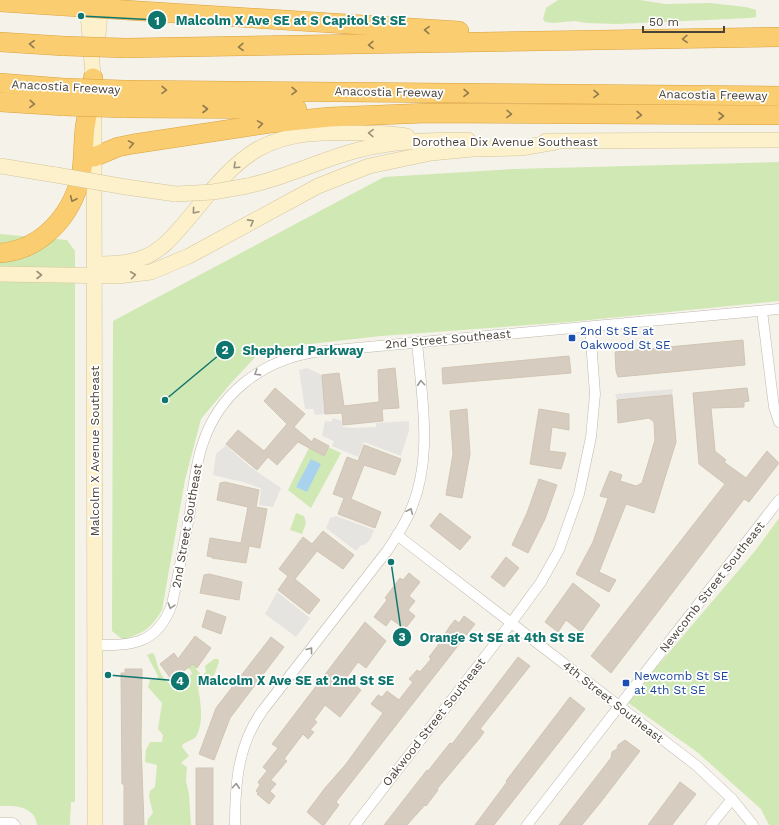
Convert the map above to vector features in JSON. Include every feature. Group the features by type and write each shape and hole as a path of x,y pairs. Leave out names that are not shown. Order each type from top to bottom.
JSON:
{"highway":[{"path":"0,2 402,29 549,33 606,40"},
{"path":"0,42 125,48 779,37"},
{"path":"0,253 17,250 39,240 54,228 69,207 81,176 85,128 94,78"},
{"name":"Anacostia Freeway","path":"0,83 64,97 124,99 779,96"},
{"path":"0,102 64,97"},
{"path":"124,99 390,109 428,113"},
{"path":"94,157 129,145 271,123 329,117 428,113 779,115"}],"main road":[{"name":"Malcolm X Avenue Southeast","path":"87,0 94,78"},
{"name":"Malcolm X Avenue Southeast","path":"95,825 94,78 101,0"},
{"path":"0,274 94,270 143,258 172,238 237,164 260,148 277,140 303,134 330,133 399,134 438,140"},
{"name":"Dorothea Dix Avenue Southeast","path":"0,166 126,188 176,194 213,192 247,186 359,150 402,142 438,140 521,140 556,142 779,140"},
{"path":"94,270 131,275 160,269 194,253 318,186 368,166 394,159 438,152 473,149 521,148 556,142"}],"street":[{"name":"2nd Street Southeast","path":"95,645 124,645 139,642 158,630 167,618 172,604 202,447 216,415 237,388 250,377 269,365 298,355 417,342 779,309"},
{"path":"762,311 774,407 779,422"},
{"name":"Oakwood Street Southeast","path":"354,825 511,623 541,582 569,527 579,494 591,436 595,394 590,327"},
{"path":"234,825 237,769 244,744 253,724 397,535 413,506 419,488 424,459 425,430 417,342"},
{"name":"Newcomb Street Southeast","path":"527,825 779,500"},
{"name":"4th Street Southeast","path":"397,535 697,766 732,799 753,825"},
{"path":"711,825 732,799"},
{"path":"0,823 13,823 15,825"}],"green space":[{"path":"558,0 640,0 665,4 710,3 746,7 756,10 756,17 617,24 574,21 554,23 545,22 543,19 546,8"},
{"path":"779,162 779,301 569,322 381,336 266,349 260,352 201,419 185,480 162,610 154,622 146,630 136,635 123,640 112,631 113,321 384,177 513,169"},
{"path":"0,234 67,240 75,251 75,802 71,802 70,825 37,825 33,814 24,808 0,806"},
{"path":"328,447 341,453 311,508 288,490 309,448 323,456"},
{"path":"296,513 304,516 306,523 302,534 290,530"},
{"path":"779,518 779,825 769,825 761,809 697,752 627,702 755,551"},
{"path":"152,653 154,654 161,674 171,685 179,683 192,674 180,659 197,662 196,669 202,676 206,672 205,666 214,659 218,659 219,662 213,678 198,688 201,721 198,733 195,738 183,744 182,747 189,756 181,763 187,767 186,781 189,794 191,825 147,825 148,819 153,813 149,797 150,791 155,787 157,765 145,762 146,750 150,742 162,742 163,735 158,729 162,703 148,687 150,680 157,680 158,676 147,655"}],"shaded area":[{"path":"307,368 322,375 325,414 315,415 313,409 305,409 299,370"},
{"path":"673,389 672,395 617,400 615,394"},
{"path":"333,418 342,421 343,427 353,428 376,427 376,423 409,421 409,431 401,456 364,442 358,457 332,446 334,441 322,436 325,421 331,422"},
{"path":"226,445 249,466 281,488 273,507 259,505 260,488 243,482 213,475 216,454"},
{"path":"336,516 374,530 370,540 364,545 361,545 356,551 326,528 330,518"},
{"path":"277,592 310,618 296,637 265,614"}],"water":[{"path":"311,459 321,464 307,492 296,487"}],"building":[{"path":"743,340 745,365 618,377 616,371 615,352"},
{"path":"569,356 571,373 443,384 442,368"},
{"path":"395,368 399,408 382,409 383,421 343,425 342,413 325,414 322,375 339,373 344,406 379,402 378,370"},
{"path":"275,388 305,414 294,427 312,442 314,438 329,446 324,456 298,442 277,465 268,457 257,470 226,444 238,430 264,451 287,424 264,401"},
{"path":"747,388 749,401 744,402 744,407 711,408 715,451 726,460 724,462 746,478 767,451 779,463 749,502 744,499 611,673 591,656 725,484 699,464 693,393"},
{"path":"672,395 676,442 654,513 626,504 599,572 616,580 609,592 576,574 593,542 608,498 600,496 610,471 622,475 620,481 636,486 642,483 655,440 654,422 649,418 618,423 617,400"},
{"path":"467,409 470,454 462,498 446,495 453,454 450,411"},
{"path":"539,409 569,414 569,430 552,427 549,451 566,453 561,469 530,464"},
{"path":"364,445 401,459 395,475 364,465 351,499 381,512 375,528 338,514 344,498 333,494 347,457 358,461"},
{"path":"539,479 557,485 545,519 528,553 512,545 527,513"},
{"path":"225,482 259,490 256,507 267,509 260,548 249,546 246,563 207,556 210,538 241,543 248,507 217,500 220,483"},
{"path":"440,513 471,537 460,550 430,526"},
{"path":"323,531 354,555 343,569 317,551 295,579 320,600 309,614 278,590 288,576 279,569 303,537 312,544"},
{"path":"506,557 519,568 504,587 491,577"},
{"path":"409,573 420,582 409,596 415,601 408,610 415,616 405,629 391,619 386,626 374,617 387,600 385,598 400,578 403,580"},
{"path":"209,574 242,582 239,600 200,593 204,575"},
{"path":"573,583 600,605 581,632 566,620 558,632 545,622"},
{"path":"207,610 226,617 221,634 202,627"},
{"path":"464,616 475,624 336,802 339,805 324,825 322,825 307,812 346,764 383,713 371,704 378,695 382,697 387,691 399,700 413,682 409,679 417,670 420,672 431,659 429,657 446,635 445,634 450,626 455,620 459,623"},
{"path":"365,622 386,641 366,668 358,662 346,678 361,690 340,717 325,705 314,720 317,722 310,730 314,732 308,739 303,734 284,759 287,761 271,780 276,784 270,791 275,796 269,804 257,794 258,793 256,791 260,785 258,782 267,771 263,767 278,748 272,744"},
{"path":"195,636 211,648 197,668 193,664 172,680 160,664 174,653 178,659"},
{"path":"271,637 284,647 230,718 214,760 199,754 216,708"},
{"path":"518,657 530,666 480,729 484,732 479,739 437,789 438,790 426,806 425,805 407,825 384,825 427,770 428,771 450,743 452,744"},
{"path":"125,669 142,669 141,744 144,825 124,825 121,673 125,673"},
{"path":"570,697 585,709 494,825 475,825 507,782 506,781"},
{"path":"625,740 640,751 600,803 582,825 559,825 611,758 612,752"},
{"path":"196,768 213,768 213,825 196,825"},
{"path":"680,782 696,794 672,825 648,825"}],"place":[{"name":"Malcolm X Ave SE at S Capitol St SE","path":"81,16"},
{"name":"2nd St SE at Oakwood St SE","path":"572,338"},
{"name":"Shepherd Parkway","path":"165,400"},
{"name":"Orange St SE at 4th St SE","path":"391,562"},
{"name":"Malcolm X Ave SE at 2nd St SE","path":"108,675"},
{"name":"Newcomb St SE at 4th St SE","path":"626,683"}]}
